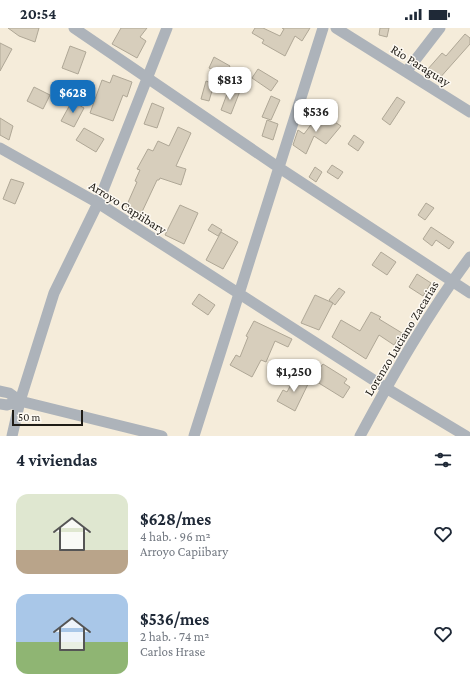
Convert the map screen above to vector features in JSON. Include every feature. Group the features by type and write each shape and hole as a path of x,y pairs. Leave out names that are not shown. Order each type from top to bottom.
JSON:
{"street":[{"path":"74,28 278,167 470,293"},
{"path":"12,436 20,401 54,293 98,203 167,28"},
{"path":"194,436 323,28"},
{"name":"Rio Paraguay","path":"336,28 470,112"},
{"path":"406,72 440,28"},
{"name":"Arroyo Capiibary","path":"0,148 98,203 386,388 466,436"},
{"name":"Lorenzo Luciano Zacarias","path":"360,436 386,388 452,281 470,257"},
{"path":"0,391 9,393 20,401 162,436"},
{"path":"0,404 7,405 20,401"}],"building":[{"path":"8,28 39,28 35,42 19,36"},
{"path":"121,28 147,28 140,37 146,41 137,58 112,44"},
{"path":"255,28 263,28 280,36 284,29 282,28 310,28 302,41 295,36 285,56 262,43 264,40 252,33"},
{"path":"380,28 389,28 387,37 379,35"},
{"path":"465,34 470,38 470,44 438,80 427,70 442,53 446,56"},
{"path":"0,43 12,49 0,71"},
{"path":"70,46 86,52 78,74 62,68"},
{"path":"214,57 230,66 225,76 209,68"},
{"path":"258,69 278,81 271,91 252,78"},
{"path":"113,75 132,82 127,97 123,95 113,121 90,113 102,80 110,83"},
{"path":"206,81 214,84 209,101 201,99"},
{"path":"34,87 50,95 43,109 27,101"},
{"path":"232,89 240,91 231,114 221,110 227,94 229,95"},
{"path":"271,96 280,100 271,120 262,117"},
{"path":"397,97 405,102 390,125 382,119"},
{"path":"72,101 84,108 74,127 61,121"},
{"path":"152,103 164,108 157,128 144,124"},
{"path":"322,114 341,126 326,144 314,136 306,154 293,145 298,130 304,134 316,118 318,120"},
{"path":"0,118 13,126 9,140 0,135"},
{"path":"267,120 278,124 273,140 262,136"},
{"path":"178,127 191,133 176,166 186,169 181,185 160,178 157,180 141,214 126,207 137,182 135,181 140,170 137,169 148,149 153,151 158,141 169,146"},
{"path":"84,128 104,139 96,152 76,140"},
{"path":"354,135 364,142 358,151 348,144"},
{"path":"332,165 343,172 338,179 327,172"},
{"path":"315,167 322,172 316,182 309,177"},
{"path":"11,179 24,183 15,204 3,199"},
{"path":"426,203 434,208 425,220 418,215"},
{"path":"180,205 198,213 184,244 165,235"},
{"path":"212,224 222,230 218,236 208,230"},
{"path":"431,227 454,242 449,249 436,240 432,246 423,239"},
{"path":"221,232 238,242 223,269 206,260"},
{"path":"381,252 396,262 387,275 372,265"},
{"path":"417,274 431,283 423,296 409,287"},
{"path":"339,288 345,292 335,305 329,300"},
{"path":"199,294 215,305 208,315 192,304"},
{"path":"315,295 333,303 319,330 301,323"},
{"path":"371,312 381,317 379,319 402,333 394,345 379,335 366,359 332,337 341,320 360,331"},
{"path":"254,321 292,339 288,347 275,341 266,362 261,360 252,377 230,365 236,355 240,357 248,337 246,336"},
{"path":"323,364 347,379 344,383 350,387 343,398 309,377 315,367 319,369"},
{"path":"296,375 309,382 295,411 277,401 283,390 287,392"}]}
